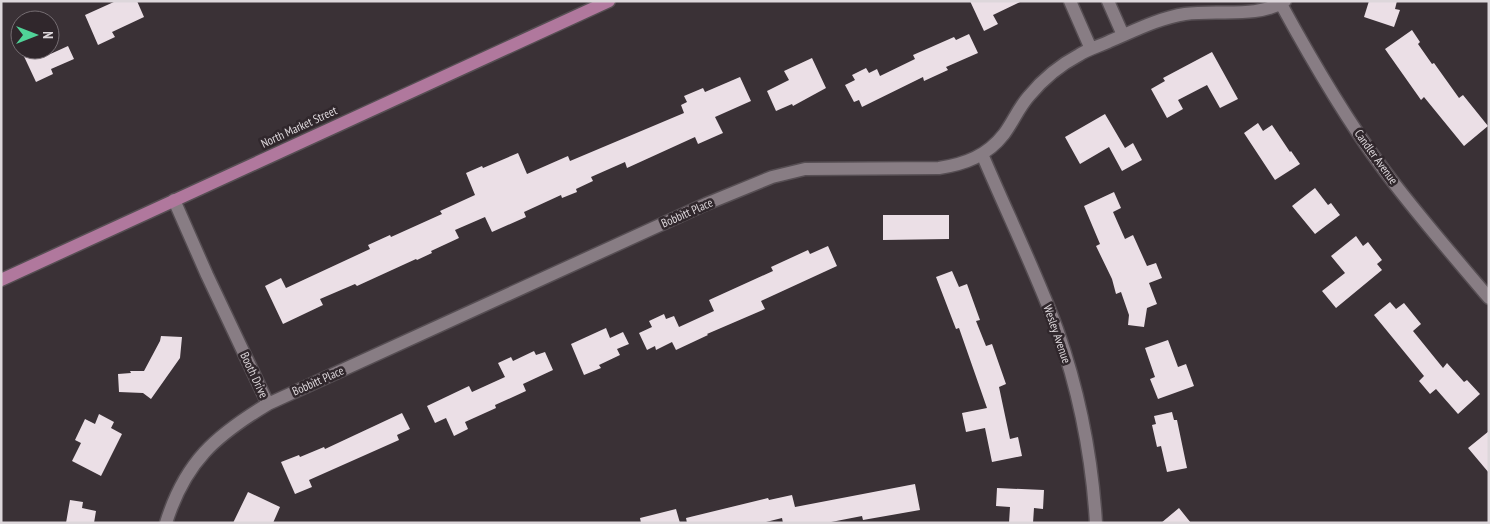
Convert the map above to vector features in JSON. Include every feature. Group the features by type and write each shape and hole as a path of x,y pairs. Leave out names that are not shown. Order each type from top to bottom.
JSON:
{"main road":[{"name":"North Market Street","path":"1,280 609,1"}],"street":[{"path":"1070,1 1091,49"},
{"path":"1108,1 1124,35"},
{"name":"Bobbitt Place","path":"268,404 706,204 772,177 805,170 939,168 957,165 982,154 994,144 1028,97 1045,79 1072,59 1091,49 1165,19 1184,14 1212,11 1246,12 1266,10 1283,3"},
{"name":"Candler Avenue","path":"1283,3 1308,53 1359,135 1404,196 1489,298"},
{"name":"Wesley Avenue","path":"982,154 1038,282 1057,331 1084,427 1096,523"},
{"name":"Booth Drive","path":"166,523 172,501 196,461 222,434 268,404 207,276 174,200"}],"building":[{"path":"116,1 137,1 144,17 112,32 115,37 98,45 85,15"},
{"path":"970,1 1022,1 993,15 998,24 984,31"},
{"path":"1369,1 1397,1 1395,9 1400,10 1394,27 1364,17"},
{"path":"1412,30 1420,42 1418,44 1432,64 1434,63 1459,98 1463,95 1488,126 1464,146 1424,97 1421,100 1385,49"},
{"path":"969,34 978,53 946,67 948,70 924,81 923,77 862,107 859,100 854,102 845,85 855,80 852,75 866,68 869,73 877,69 880,76 915,59 913,55 954,37 956,40"},
{"path":"68,46 74,59 51,69 53,74 36,82 26,60 60,60 60,50"},
{"path":"1212,52 1238,99 1220,108 1207,85 1178,100 1183,109 1167,118 1151,89 1165,81 1163,78"},
{"path":"812,58 826,88 793,106 792,104 776,111 767,91 789,80 784,71"},
{"path":"740,77 751,101 715,117 723,133 698,144 695,137 627,168 625,162 591,177 593,181 576,189 577,192 562,198 561,195 524,212 526,217 492,232 485,217 455,230 459,238 431,251 432,253 357,286 355,284 320,299 323,305 283,324 265,286 281,278 286,288 370,249 368,245 390,235 391,237 442,214 440,211 475,195 466,173 518,153 527,174 568,156 570,161 684,113 681,105 687,102 684,96 703,88 705,92"},
{"path":"1105,114 1125,148 1133,143 1142,160 1122,171 1109,147 1080,164 1065,137"},
{"path":"1258,123 1263,131 1272,125 1300,164 1275,180 1244,133"},
{"path":"1315,188 1328,205 1331,203 1340,215 1315,234 1292,206"},
{"path":"1114,192 1121,208 1113,212 1125,239 1133,235 1147,266 1156,263 1162,278 1149,283 1157,304 1147,308 1144,327 1128,325 1129,315 1121,292 1116,294 1112,279 1096,246 1100,244 1084,206"},
{"path":"883,215 949,215 949,239 883,240"},
{"path":"1356,236 1363,246 1368,242 1382,260 1377,264 1382,270 1336,308 1322,291 1345,273 1331,256"},
{"path":"828,246 837,266 761,301 765,309 707,334 676,350 672,342 656,350 655,346 647,350 639,333 652,327 649,321 664,314 666,319 674,316 679,327 714,311 709,300 773,271 771,267 808,250 810,254"},
{"path":"952,271 959,287 967,284 980,320 976,321 986,346 992,344 1006,384 999,387 1010,439 1018,437 1022,456 992,462 985,428 966,432 962,413 987,408 959,328 956,329 936,277"},
{"path":"1390,302 1396,309 1404,303 1421,324 1413,331 1443,368 1447,363 1464,382 1467,380 1480,394 1458,414 1436,389 1430,394 1419,381 1424,376 1374,315"},
{"path":"606,328 610,338 623,332 629,344 617,349 620,355 599,365 601,368 584,375 571,344"},
{"path":"161,336 182,337 180,358 151,399 143,393 119,392 118,374 131,373 130,371 144,371"},
{"path":"1168,340 1178,367 1186,364 1194,386 1158,399 1150,379 1155,377 1145,348"},
{"path":"534,351 536,355 545,352 553,370 523,384 526,391 495,405 496,408 465,422 468,429 454,436 446,418 435,423 427,406 469,386 472,392 505,377 498,363 511,357 513,361"},
{"path":"1172,412 1174,420 1177,420 1187,468 1167,472 1161,446 1157,447 1152,425 1156,424 1154,416"},
{"path":"402,413 410,429 397,435 399,440 309,480 312,487 295,494 281,462 299,455 300,457 324,447 325,449"},
{"path":"99,414 114,422 111,428 122,434 101,476 72,461 81,443 75,440 85,419 95,424"},
{"path":"1489,431 1489,473 1468,448"},
{"path":"915,484 920,510 863,520 862,516 826,523 783,523 782,518 762,523 687,523 686,518 768,498 769,500 792,495 795,507"},
{"path":"997,488 1044,490 1043,509 1034,508 1033,523 1009,523 1010,507 996,506"},
{"path":"248,492 280,507 273,523 233,523"},
{"path":"70,500 83,502 82,508 96,511 94,523 66,523"},
{"path":"1179,508 1191,523 1161,523"},
{"path":"676,509 680,523 641,523 640,518"}]}
